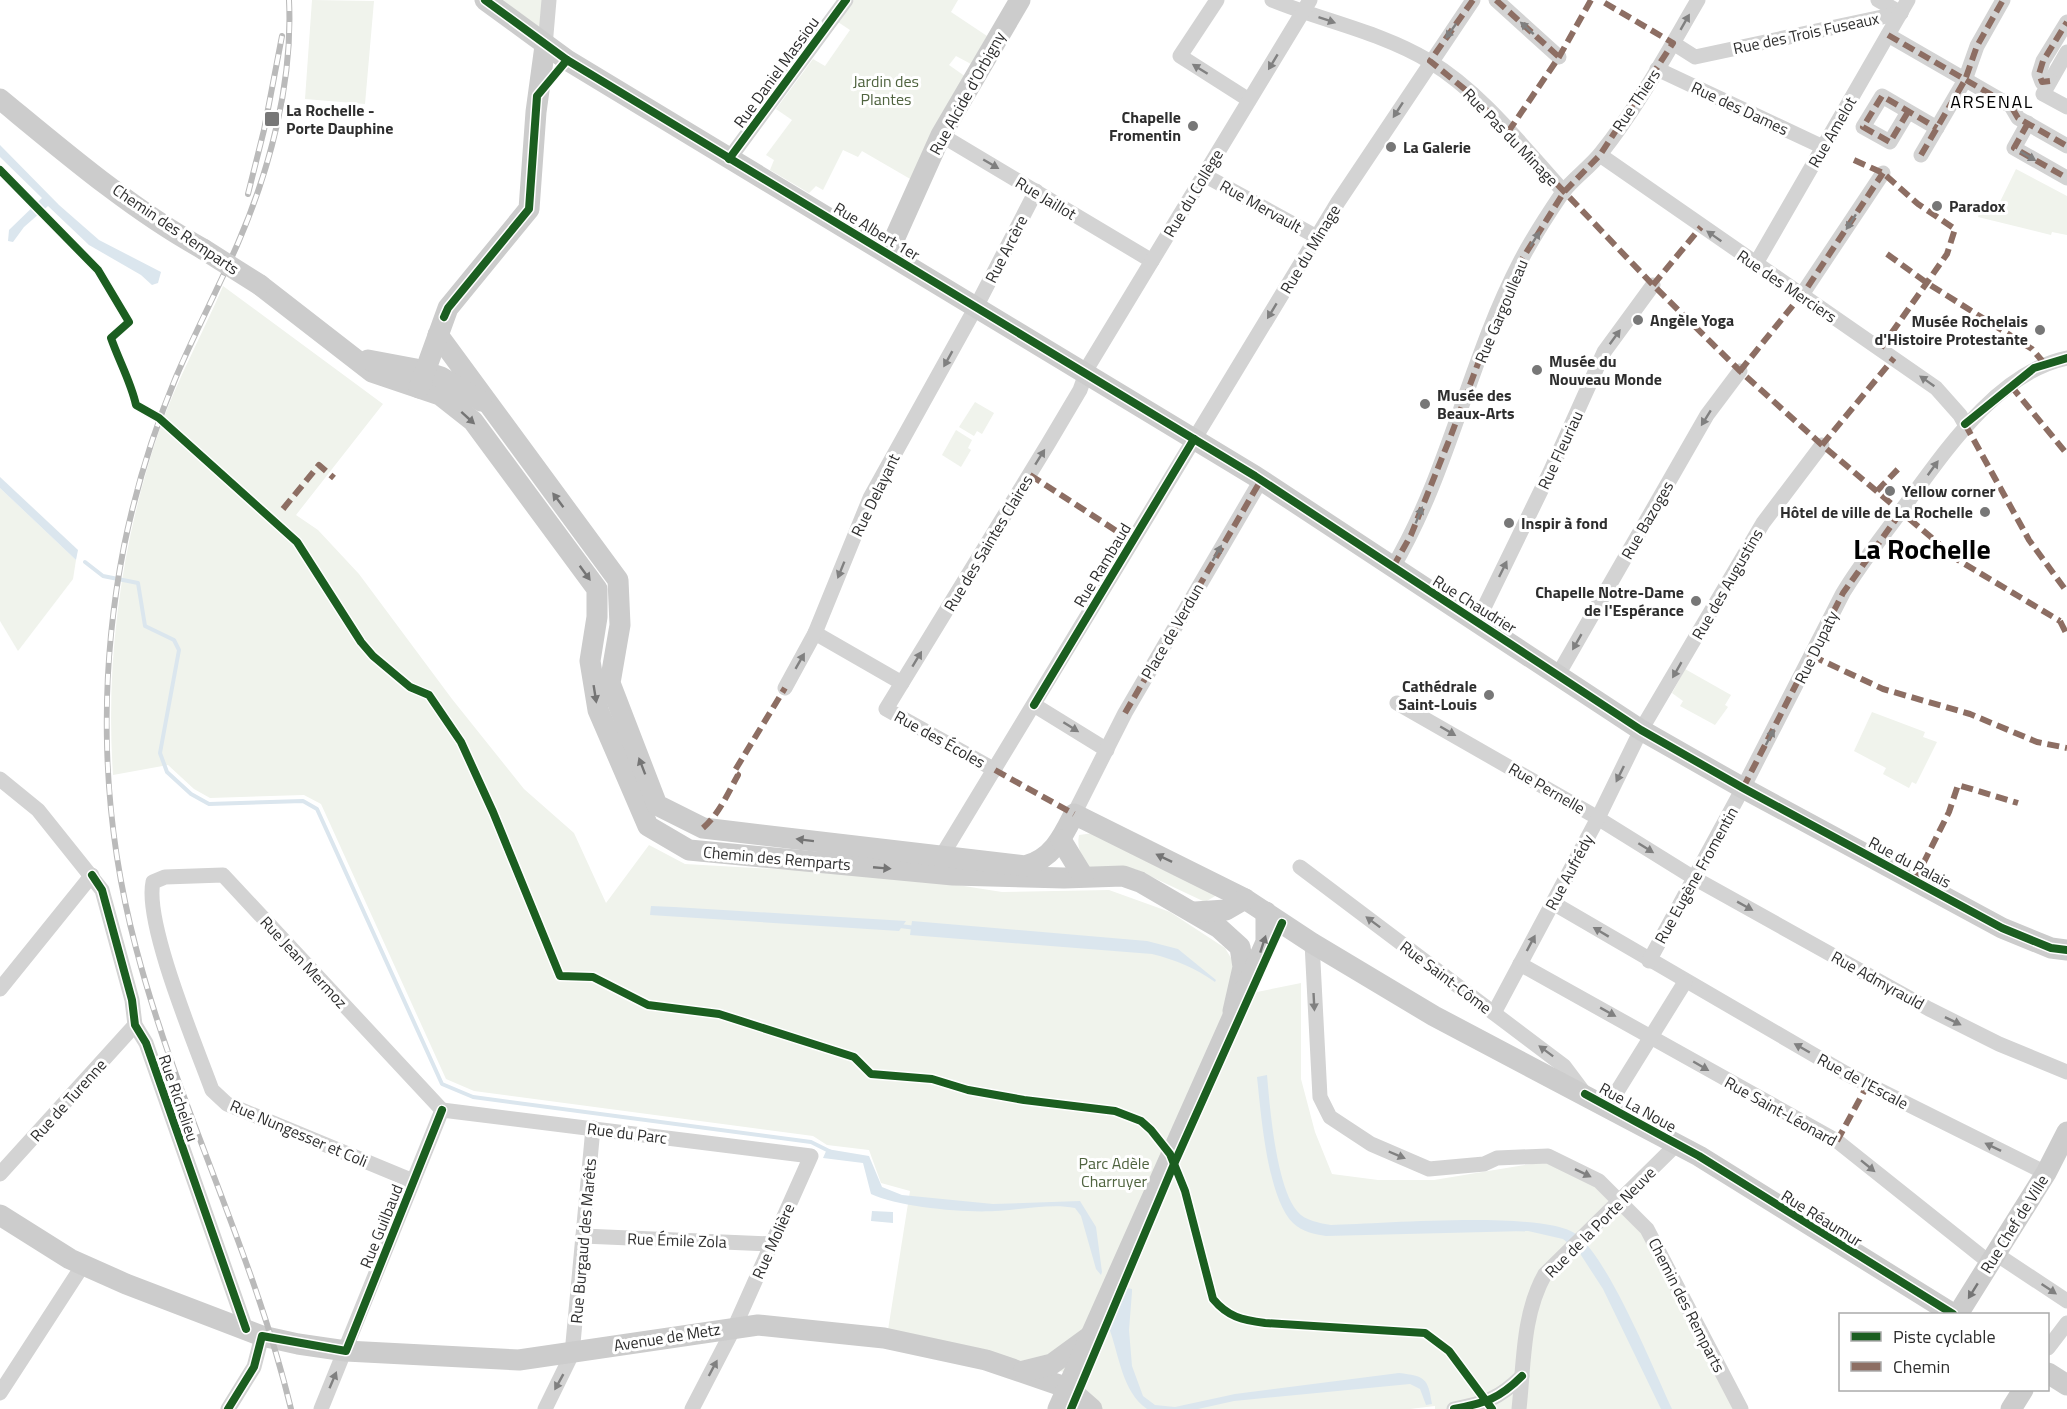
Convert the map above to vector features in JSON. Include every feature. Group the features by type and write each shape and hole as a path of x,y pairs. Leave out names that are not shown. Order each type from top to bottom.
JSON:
{"street":[{"name":"Rue Albert 1er","path":"485,0 567,60 1194,439"},
{"path":"421,380 448,308 529,209 537,96 549,0"},
{"name":"Rue Daniel Massiou","path":"729,159 846,0"},
{"name":"Rue Alcide d'Orbigny","path":"888,253 941,135 1020,0"},
{"path":"1217,0 1180,56 1250,100"},
{"name":"Rue Pas du Minage","path":"1272,0 1307,6 1430,61 1472,95 1564,192"},
{"name":"Rue du Minage","path":"1194,439 1317,237 1430,61 1473,0"},
{"path":"1496,0 1558,57"},
{"name":"Rue Thiers","path":"1564,192 1600,155 1657,69 1698,0"},
{"path":"1878,0 1905,7"},
{"path":"1921,155 1965,80 1977,46 2003,0"},
{"name":"Rue du Collège","path":"1086,375 1089,365 1307,6"},
{"name":"Rue des Trois Fuseaux","path":"1673,43 1695,57 1905,7"},
{"name":"Rue Amelot","path":"1755,265 1905,7"},
{"path":"2050,81 2042,82 2040,70 2067,22"},
{"path":"1888,35 2011,106 2018,118 2067,146"},
{"path":"2067,52 2043,94 2067,107"},
{"path":"537,96 567,60"},
{"name":"Rue des Dames","path":"1657,69 1823,147"},
{"path":"1908,112 1890,142 1863,127 1881,96 1937,128"},
{"name":"Chemin des Remparts","path":"0,99 103,180 260,285 372,372 421,380 441,377 488,405"},
{"path":"2028,123 2014,148 2067,178"},
{"name":"Rue Jaillot","path":"941,135 1152,261"},
{"name":"Rue des Merciers","path":"1600,155 1755,265 1936,388 1965,424"},
{"path":"1801,296 1883,173"},
{"name":"Rue Mervault","path":"1204,175 1317,237"},
{"name":"Rue Arcère","path":"976,308 1036,191"},
{"name":"Rue Gargoulleau","path":"1393,567 1415,524 1507,290 1521,261 1564,192"},
{"name":"Rue Fleuriau","path":"1477,622 1550,472 1604,352 1653,285"},
{"name":"Rue Delayant","path":"785,688 815,633 870,498 976,308"},
{"name":"Chemin des Remparts","path":"438,335 618,580 620,625 610,683 657,805 703,828 1025,866 1046,858 1061,840 1074,814"},
{"name":"Rue Dupaty","path":"1743,788 1843,593 1965,424 2034,368 2067,358"},
{"name":"Rue Bazoges","path":"1559,673 1707,415 1740,371"},
{"name":"Rue des Saintes Claires","path":"886,709 1048,444 1086,375"},
{"name":"Chemin des Remparts","path":"421,380 473,421 597,589 597,617 590,661 598,710 648,826 689,850 953,875 1123,876 1140,882 1195,912 1226,934 1239,947 1243,956 1241,979 1233,1011"},
{"name":"Rue Chaudrier","path":"1194,439 1386,560 1393,567 1559,673 1641,730 1743,788"},
{"name":"Rue Rambaud","path":"941,857 1194,439"},
{"name":"Rue des Augustins","path":"1641,730 1763,524 1822,445"},
{"name":"Place de Verdun","path":"1074,814 1158,654 1261,480"},
{"path":"815,633 902,683"},
{"name":"Rue Pernelle","path":"1397,703 1598,818 1694,878"},
{"path":"1034,705 1107,750"},
{"name":"Rue des Écoles","path":"886,709 995,770"},
{"name":"Rue Aufrédy","path":"1494,1013 1598,818 1641,730"},
{"name":"Rue Richelieu","path":"2,784 38,810 102,890 132,1000 135,1025 146,1043 254,1332"},
{"name":"Rue Eugène Fromentin","path":"1649,961 1743,788"},
{"name":"Rue du Palais","path":"1743,788 2002,928 2051,948 2067,950"},
{"path":"1058,1409 1233,1011 1266,942 1266,912 1245,899 1074,814"},
{"path":"1061,840 1083,876"},
{"name":"Rue Saint-Côme","path":"1300,867 1564,1065 1585,1094"},
{"name":"Rue Jean Mermoz","path":"150,893 153,882 165,878 224,874 442,1110"},
{"path":"0,989 92,875"},
{"name":"Rue Admyrauld","path":"1694,878 1929,1009 1999,1044 2067,1072"},
{"name":"Rue Nungesser et Coli","path":"150,893 160,943 212,1090 228,1104 413,1181"},
{"path":"1195,912 1226,910 1245,899"},
{"name":"Rue de l'Escale","path":"1553,903 1685,982 1845,1073 2046,1173"},
{"name":"Rue La Noue","path":"1266,912 1312,943 1516,1061 1557,1083 1585,1094 1677,1144"},
{"name":"Chemin des Remparts","path":"1312,943 1320,1097 1330,1118 1371,1144 1429,1169 1484,1164 1497,1158 1548,1156 1599,1181 1647,1229 1741,1409"},
{"name":"Rue Saint-Léonard","path":"1520,964 1837,1141 1993,1258 2067,1301"},
{"path":"1608,1106 1685,982"},
{"name":"Rue de Turenne","path":"0,1174 135,1025"},
{"name":"Rue du Parc","path":"442,1110 811,1156"},
{"name":"Rue Guilbaud","path":"321,1409 442,1110"},
{"name":"Rue Burgaud des Marêts","path":"573,1354 593,1128"},
{"name":"Rue Chef de Ville","path":"1959,1313 2046,1173 2067,1132"},
{"name":"Rue de la Porte Neuve","path":"1519,1409 1527,1325 1536,1290 1545,1274 1677,1144"},
{"name":"Rue Réaumur","path":"1677,1144 1951,1313"},
{"name":"Rue Molière","path":"692,1409 735,1326 811,1156"},
{"name":"Avenue de Metz","path":"0,1215 83,1265 126,1284 254,1332 346,1351 498,1360 573,1354 735,1326 758,1325 881,1337 986,1360 1024,1371 1068,1388"},
{"name":"Rue Émile Zola","path":"583,1236 771,1244"},
{"path":"0,1393 83,1265"},
{"path":"2049,1347 2067,1323"},
{"path":"228,1409 254,1367 254,1332"},
{"path":"1024,1371 1052,1364 1090,1336"},
{"path":"544,1409 573,1354"},
{"path":"2049,1374 2067,1385"},
{"path":"1454,1409 1488,1402 1507,1391 1522,1376"},
{"path":"1068,1388 1092,1409"},
{"path":"2011,1409 2022,1391"}],"green space":[{"path":"312,0 374,1 365,104 305,99"},
{"path":"485,0 549,0 546,32"},
{"name":"Jardin des Plantes","path":"854,0 958,0 951,12 987,36 971,64 956,56 949,65 966,77 912,180 862,151 858,157 843,150 823,190 816,186 809,193 770,170 774,160 766,155 792,120 776,109 813,59 825,66 850,30 838,22"},
{"path":"2016,169 2067,196 2067,235 2052,232 2051,235 1978,217 1981,206 1995,212"},
{"name":"Parc Adèle Charruyer","path":"223,286 383,404 296,515 318,530 359,574 452,699 524,789 574,833 606,903 649,845 685,864 900,876 1002,892 1109,890 1170,912 1225,948 1252,993 1301,983 1301,1079 1315,1132 1332,1174 1378,1180 1434,1180 1549,1161 1596,1186 1643,1232 1734,1409 1435,1409 1435,1406 1410,1409 1099,1409 1071,1374 888,1330 910,1191 881,1183 869,1150 827,1145 813,1136 474,1091 446,1079 321,804 304,795 210,798 194,789 168,765 113,775 111,731 114,643 126,556 160,428"},
{"path":"975,402 994,413 982,434 977,431 974,436 959,427"},
{"path":"956,430 972,440 968,448 971,450 961,467 942,455"},
{"path":"0,488 76,560 73,579 18,651 0,621"},
{"path":"1685,669 1731,695 1725,705 1728,707 1715,725 1680,706 1683,701 1672,693"},
{"path":"1872,712 1925,732 1923,737 1937,742 1916,784 1912,782 1909,788 1883,774 1886,768 1854,751"},
{"path":"1101,832 1217,895 1205,902 1135,869 1091,869 1079,849 1079,835"}],"shaded area":[{"path":"0,145 59,205 99,240 161,272 158,283 152,285 141,275 89,245 48,206 24,227 13,242 8,241 9,230 42,198 0,157"},
{"path":"0,477 78,550 76,560 0,488"},
{"path":"651,906 906,921 899,931 650,915"},
{"path":"912,921 1147,941 1178,949 1216,980 1215,982 1177,962 1152,954 910,935"},
{"path":"1267,1075 1279,1166 1290,1199 1300,1214 1313,1221 1331,1225 1497,1220 1531,1222 1558,1227 1576,1234 1589,1247 1616,1290 1672,1409 1661,1409 1603,1289 1579,1252 1563,1239 1528,1231 1326,1236 1300,1229 1284,1211 1271,1175 1263,1132 1257,1077"},
{"path":"827,1149 869,1156 882,1187 902,1195 993,1204 1080,1201 1096,1227 1101,1275 1096,1269 1081,1216 1075,1208 1046,1206 995,1211 966,1211 932,1208 883,1199 871,1194 863,1163 823,1158"},
{"path":"872,1211 893,1212 893,1223 871,1221"},
{"path":"1127,1288 1132,1289 1129,1330 1132,1366 1143,1396 1155,1405 1175,1407 1235,1394 1399,1373 1415,1375 1424,1380 1429,1389 1432,1404 1426,1405 1420,1389 1410,1384 1234,1401 1198,1409 1147,1409 1132,1393 1127,1383 1109,1328"}],"waterway":[{"path":"85,562 103,576 138,583 145,626 174,640 179,650 160,753 167,772 191,794 209,804 303,801 317,809 442,1084 473,1097 811,1142 831,1152"},
{"path":"900,926 916,928"}],"railway":[{"path":"289,0 289,31 283,93 260,185 238,243 183,360 153,439 134,503 124,546 110,646 107,747 116,848 124,898 136,948 172,1064 257,1292 291,1409"},
{"path":"248,194 264,130 282,36"}],"marked path":[{"path":"1473,0 1430,61 1472,95 1653,285 1740,371 1822,445 1958,560 2060,621"},
{"path":"1496,0 1559,57"},
{"path":"1508,132 1559,57 1591,0"},
{"path":"1393,567 1411,535 1488,337 1521,261 1564,192 1600,155 1673,43 1600,0"},
{"path":"1921,155 1965,80 1977,46 2003,0"},
{"path":"2050,81 2042,82 2039,74 2043,61 2067,22"},
{"path":"1888,35 2011,106 2018,118 2067,146"},
{"path":"1908,112 1890,142 1863,127 1882,96 1937,128"},
{"path":"2028,123 2014,148 2067,178"},
{"path":"1854,160 1883,173 1918,204 1955,229 1947,254 1881,348"},
{"path":"1740,371 1807,288 1883,173"},
{"path":"1653,285 1701,227"},
{"path":"1887,254 1927,283 2032,349 2044,363"},
{"path":"1822,445 1894,358"},
{"path":"2011,386 2067,454"},
{"path":"1965,424 2029,540 2067,592"},
{"path":"283,509 319,465 334,478"},
{"path":"1877,491 1899,468"},
{"path":"1030,475 1132,541"},
{"path":"1125,713 1261,480"},
{"path":"1743,788 1843,593 1901,512"},
{"path":"2060,621 2067,635"},
{"path":"1812,656 1883,689 1970,714 2037,742 2067,748"},
{"path":"703,828 723,803 738,775 734,772 785,688"},
{"path":"995,770 1074,814"},
{"path":"1915,880 1949,812 1958,785 2018,803"},
{"path":"1837,1141 1868,1084"}],"cycle path":[{"path":"485,0 567,60 1255,476 1641,730 1743,788 2002,928 2051,948 2067,950"},
{"path":"729,159 846,0"},
{"path":"444,317 448,308 529,209 537,96 567,60"},
{"path":"0,170 98,270 129,322 111,338 136,405 159,418 297,542 361,642 373,656 410,687 429,695 461,742 493,812 560,976 593,977 648,1005 719,1014 854,1057 871,1074 932,1079 968,1090 1024,1100 1115,1111 1141,1121 1170,1154 1185,1191 1213,1299 1224,1310 1242,1319 1265,1323 1425,1333 1449,1351 1492,1409"},
{"path":"1965,424 2034,368 2067,358"},
{"path":"1034,705 1194,439"},
{"path":"92,875 102,890 132,1000 135,1025 146,1043 246,1329"},
{"path":"1071,1409 1174,1164 1282,923"},
{"path":"1585,1094 1699,1156 1951,1313"},
{"path":"228,1409 254,1367 262,1336 346,1351 442,1110"},
{"path":"1454,1409 1491,1399 1522,1376"}],"place":[{"name":"La Rochelle - Porte Dauphine","path":"272,119"},
{"name":"Chapelle Fromentin","path":"1193,126"},
{"name":"La Galerie","path":"1391,147"},
{"name":"Paradox","path":"1937,206"},
{"name":"Angèle Yoga","path":"1638,320"},
{"name":"Musée Rochelais d'Histoire Protestante","path":"2040,330"},
{"name":"Musée du Nouveau Monde","path":"1537,370"},
{"name":"Musée des Beaux-Arts","path":"1425,404"},
{"name":"Yellow corner","path":"1890,491"},
{"name":"Hôtel de ville de La Rochelle","path":"1985,512"},
{"name":"Inspir à fond","path":"1509,523"},
{"name":"Chapelle Notre-Dame de l'Espérance","path":"1696,601"},
{"name":"Cathédrale Saint-Louis","path":"1489,695"}],"district":[{"name":"ARSENAL","path":"1992,102"},
{"name":"La Rochelle","path":"1922,549"}]}
